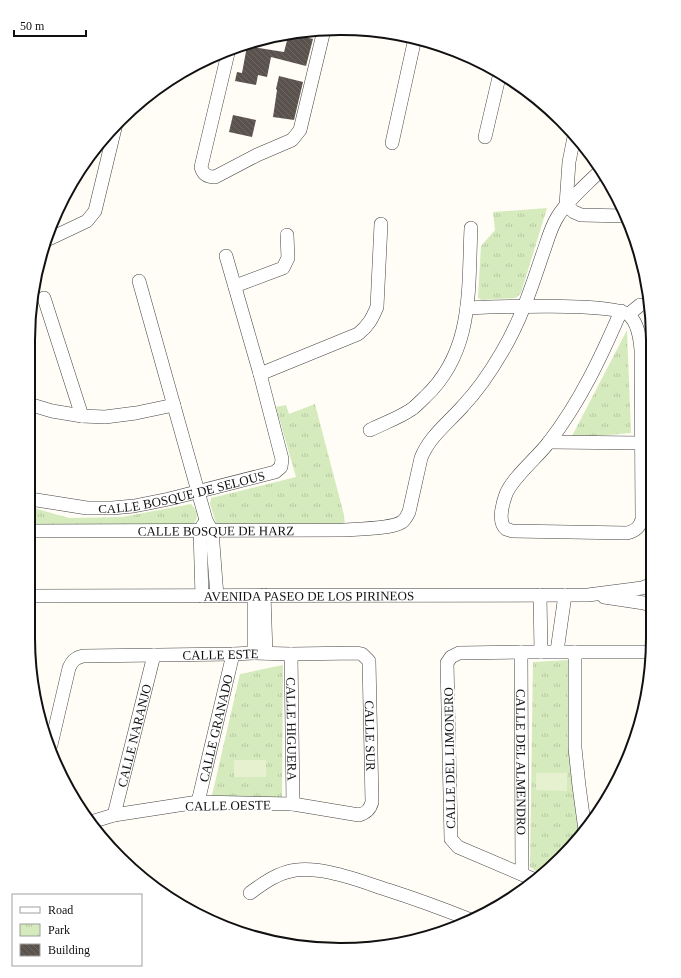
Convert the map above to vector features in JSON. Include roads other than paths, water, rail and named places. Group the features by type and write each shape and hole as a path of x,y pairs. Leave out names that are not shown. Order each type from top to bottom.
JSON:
{"street":[{"path":"227,57 201,167 202,171 209,177 215,177 296,137 300,130 323,36"},
{"path":"392,143 414,44"},
{"path":"485,137 499,79"},
{"path":"53,237 87,221 95,212 113,137"},
{"path":"566,205 569,162 573,143"},
{"path":"525,306 550,232 557,217 566,205 597,174"},
{"path":"566,205 574,212 581,215 619,216"},
{"path":"260,374 358,334 366,328 377,307 381,224"},
{"path":"370,430 412,409 444,376 462,337 467,308 471,228"},
{"path":"235,286 283,268 288,258 287,235"},
{"name":"CALLE BOSQUE DE SELOUS","path":"35,500 87,508 112,508 140,505 275,472 281,467 282,460 260,374 226,256"},
{"path":"139,281 198,492 206,528 217,596"},
{"path":"44,298 82,416"},
{"path":"467,308 525,306 592,308 625,312 640,305"},
{"name":"CALLE BOSQUE DE HARZ","path":"35,531 206,528 343,530 393,526 406,518 409,512 424,449 464,405 485,378 503,350 525,306"},
{"path":"625,312 637,330 642,350 642,519 638,528 635,531 627,533 512,531 506,528 501,516 507,493 514,482 549,442 582,393 625,312"},
{"path":"35,406 52,411 82,416 118,416 174,405"},
{"path":"549,442 642,443"},
{"path":"202,596 206,528"},
{"path":"588,595 646,586"},
{"path":"259,595 260,653"},
{"path":"540,595 541,652"},
{"path":"557,651 565,595"},
{"path":"588,595 646,604"},
{"name":"AVENIDA PASEO DE LOS PIRINEOS","path":"35,596 588,595"},
{"path":"521,652 645,652"},
{"name":"CALLE DEL LIMONERO","path":"521,652 459,654 451,657 447,663 451,839 458,847 528,876"},
{"name":"CALLE DEL ALMENDRO","path":"521,652 528,876"},
{"path":"575,652 575,748 584,822"},
{"name":"CALLE ESTE","path":"52,739 69,668 75,659 83,656 260,653 362,654 366,657"},
{"name":"CALLE GRANADO","path":"198,802 233,654"},
{"name":"CALLE HIGUERA","path":"291,654 293,804"},
{"name":"CALLE NARANJO","path":"114,816 154,655"},
{"name":"CALLE SUR","path":"365,813 370,808 372,802 370,667 369,661 366,657"},
{"name":"CALLE OESTE","path":"96,821 114,816 198,802 293,804 359,815 365,813"},
{"path":"250,893 266,881 288,872 309,870 346,876 435,905 464,917"}]}
